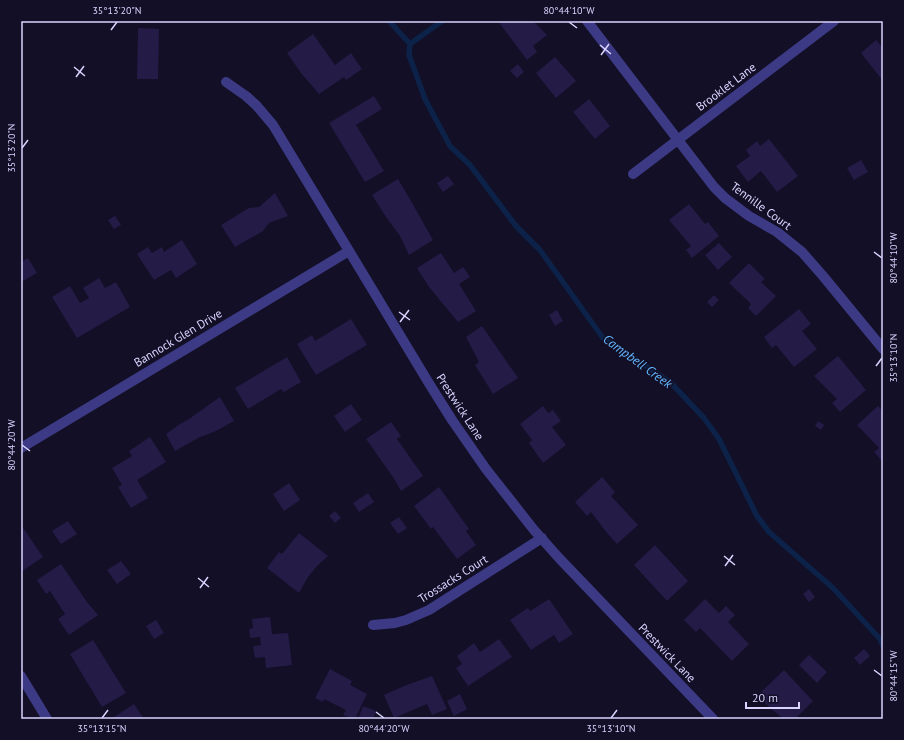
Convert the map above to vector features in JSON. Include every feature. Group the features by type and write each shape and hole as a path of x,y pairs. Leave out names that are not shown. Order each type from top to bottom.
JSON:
{"street":[{"name":"Tennille Court","path":"587,21 714,187 725,198 750,216 777,232 802,252 883,349"},
{"name":"Brooklet Lane","path":"633,174 834,21"},
{"name":"Prestwick Lane","path":"226,82 256,105 273,125 430,385 486,469 559,558 713,719"},
{"name":"Bannock Glen Drive","path":"21,448 349,251"},
{"name":"Trossacks Court","path":"372,625 394,623 406,620 429,610 542,538"},
{"path":"21,676 47,719"}],"building":[{"path":"498,21 533,21 547,35 533,46 537,52 527,60"},
{"path":"138,28 159,29 158,79 137,79"},
{"path":"313,34 335,65 351,53 362,69 346,80 344,77 319,94 301,73 287,53"},
{"path":"876,40 883,48 883,81 861,53"},
{"path":"555,57 576,81 556,98 536,73"},
{"path":"518,64 524,72 517,78 510,71"},
{"path":"374,96 382,109 356,125 384,171 365,182 329,123"},
{"path":"589,99 610,126 595,139 573,112"},
{"path":"769,139 798,176 777,192 761,171 748,182 736,166 750,156 746,150 757,141 760,146"},
{"path":"861,160 868,172 854,180 847,168"},
{"path":"448,176 454,184 443,192 437,183"},
{"path":"398,179 433,240 409,255 400,236 372,195"},
{"path":"275,193 288,216 269,223 263,231 235,247 221,225 249,208 259,207"},
{"path":"689,204 705,224 708,222 719,236 692,258 686,250 691,246 669,220"},
{"path":"115,216 121,225 114,229 108,220"},
{"path":"182,240 197,264 176,278 171,270 154,280 137,254 148,247 152,253 162,247 164,252"},
{"path":"719,243 732,257 718,270 705,255"},
{"path":"441,253 454,273 463,267 470,277 459,284 476,311 458,322 429,287 417,268"},
{"path":"28,258 37,273 23,281 21,278 21,262"},
{"path":"749,263 765,279 761,282 776,296 756,316 748,308 751,304 729,283"},
{"path":"99,278 105,288 116,282 130,307 77,338 52,297 70,286 80,303 89,298 83,288"},
{"path":"714,295 719,300 712,307 707,302"},
{"path":"799,309 811,324 802,331 817,349 794,367 776,345 772,348 764,337"},
{"path":"557,310 563,321 555,326 549,315"},
{"path":"351,319 367,345 316,375 297,344 312,335 315,341"},
{"path":"482,326 518,378 493,394 475,365 479,362 466,337"},
{"path":"838,356 866,390 840,412 832,403 837,399 814,376"},
{"path":"287,357 301,382 284,392 281,389 248,409 235,388"},
{"path":"220,397 234,421 175,451 166,434"},
{"path":"351,404 362,420 345,432 334,416"},
{"path":"543,406 548,413 553,410 561,421 552,427 566,445 543,463 529,443 532,440 520,424"},
{"path":"878,406 883,411 883,462 874,452 879,448 857,425"},
{"path":"818,421 824,425 821,430 815,426"},
{"path":"391,422 401,436 397,439 423,476 401,491 366,439"},
{"path":"150,437 166,462 137,480 148,498 131,508 118,487 122,485 112,468 132,456 129,451"},
{"path":"602,477 615,492 611,496 638,525 617,544 591,512 587,516 575,502"},
{"path":"289,483 300,500 284,511 273,494"},
{"path":"439,487 469,529 466,531 476,545 457,559 433,527 431,529 414,506"},
{"path":"368,493 374,502 359,512 353,503"},
{"path":"335,511 341,518 335,523 329,516"},
{"path":"399,517 407,528 398,534 390,523"},
{"path":"68,521 77,534 61,544 52,531"},
{"path":"21,525 43,557 21,572"},
{"path":"299,533 328,556 308,577 299,593 267,568 279,552 282,554"},
{"path":"655,545 688,581 667,601 634,565"},
{"path":"121,561 131,574 117,584 107,570"},
{"path":"61,564 87,602 98,615 69,635 58,619 65,614 50,591 46,594 37,580"},
{"path":"809,589 815,597 809,602 803,594"},
{"path":"549,599 573,634 559,643 554,635 531,650 510,620 528,608 530,611"},
{"path":"705,599 719,613 726,606 735,615 728,622 749,644 732,661 700,628 696,632 684,620"},
{"path":"270,617 272,634 288,633 292,665 266,668 265,657 255,658 253,646 261,645 260,637 250,638 249,629 253,628 252,619"},
{"path":"156,620 164,633 154,639 146,626"},
{"path":"499,639 512,657 468,686 456,668 462,664 457,656 474,643 480,652"},
{"path":"93,640 126,693 102,707 70,654"},
{"path":"864,649 870,656 860,665 854,658"},
{"path":"809,655 827,672 817,683 799,665"},
{"path":"330,669 352,681 350,685 367,694 355,719 343,715 346,710 324,699 323,702 315,698"},
{"path":"784,670 813,701 795,719 784,719 770,708 758,695"},
{"path":"432,676 447,709 432,715 427,704 394,718 384,695"},
{"path":"460,694 467,709 454,716 447,701"},
{"path":"134,704 144,719 111,719"},
{"path":"363,706 376,711 373,719 358,719"}],"waterway":[{"name":"Campbell Creek","path":"389,21 410,44 409,55 425,99 450,146 470,165 516,226 540,250 603,338 670,382 704,418 719,439 757,516 769,532 833,588 880,639 883,646"},
{"path":"410,44 442,21"}]}
